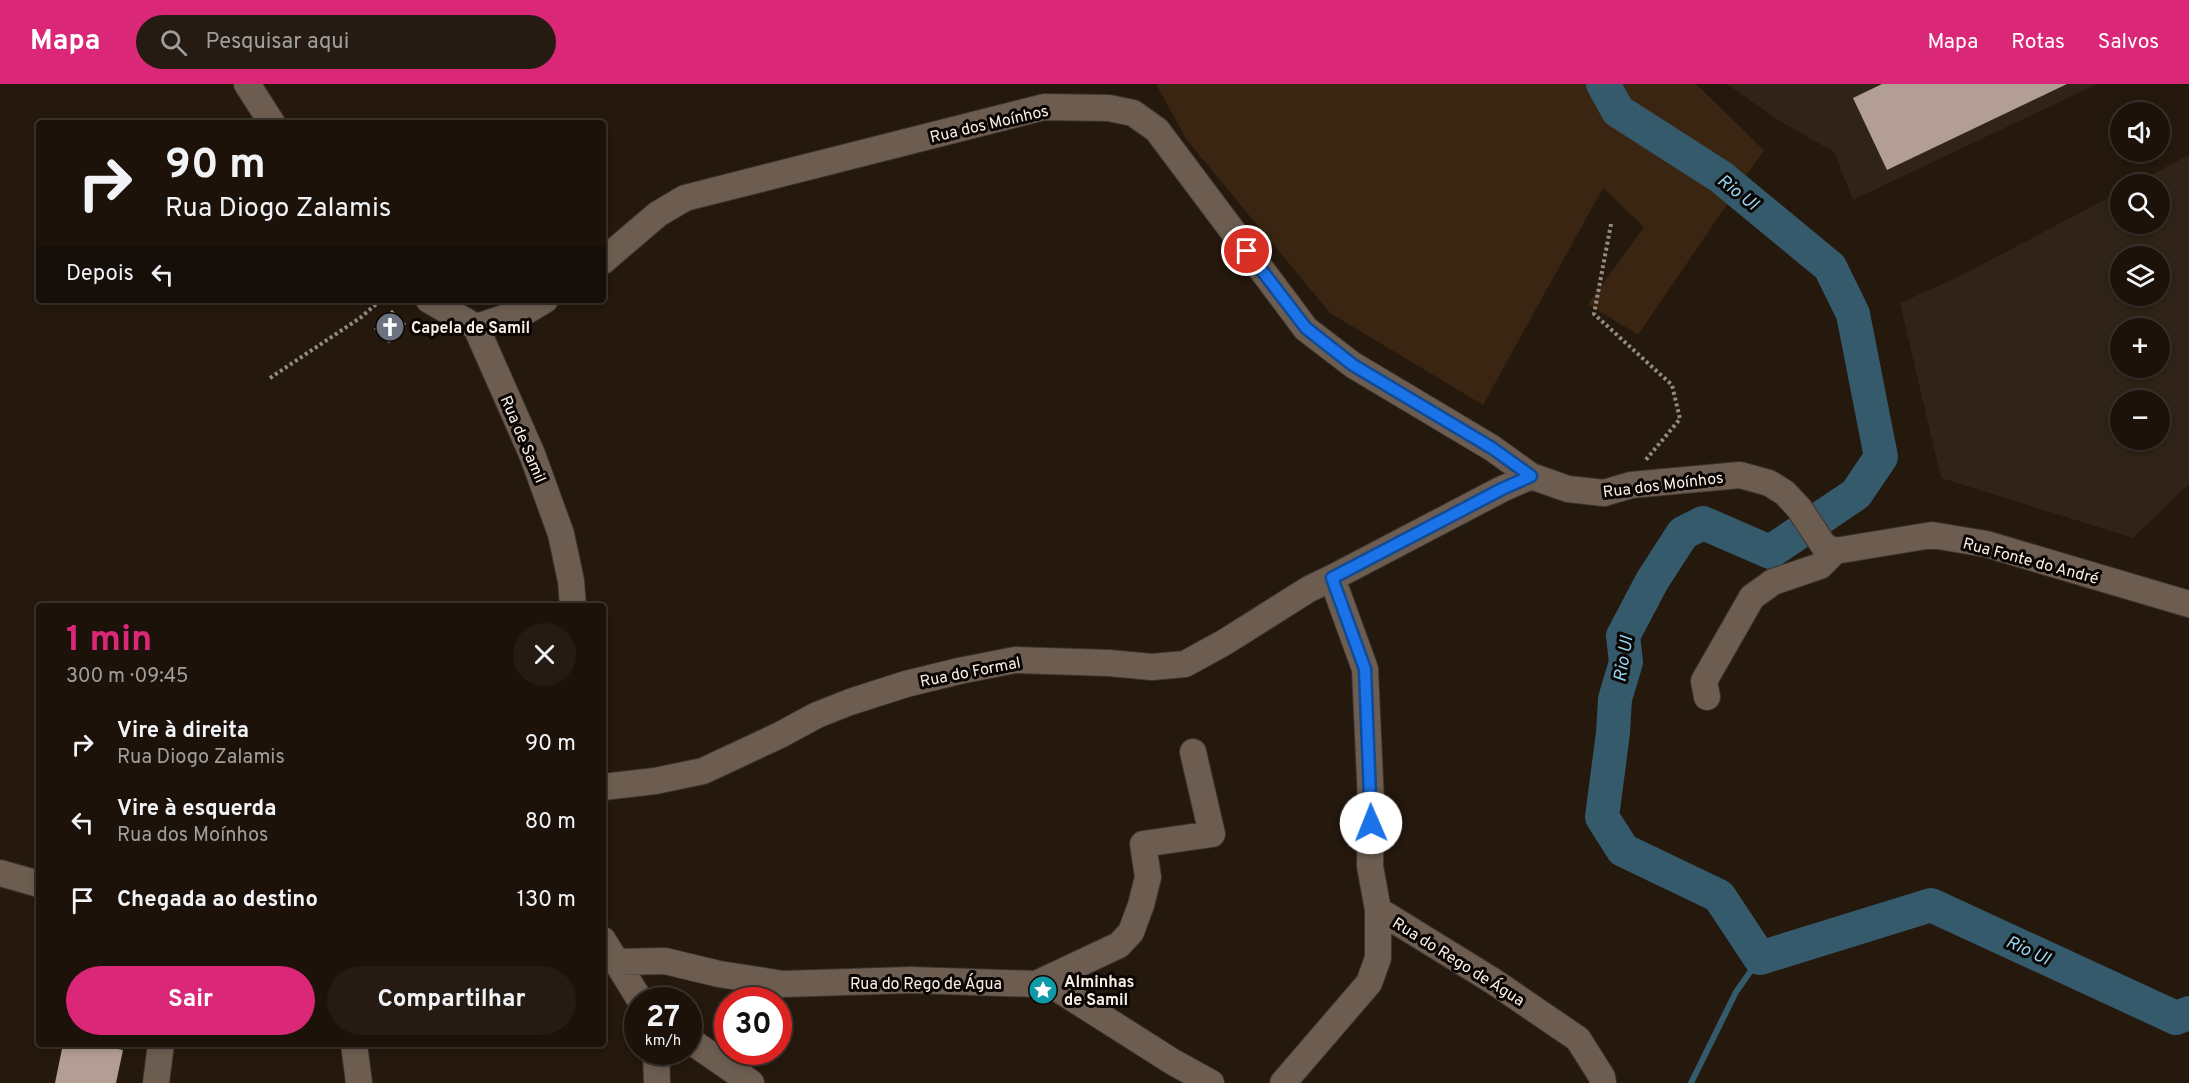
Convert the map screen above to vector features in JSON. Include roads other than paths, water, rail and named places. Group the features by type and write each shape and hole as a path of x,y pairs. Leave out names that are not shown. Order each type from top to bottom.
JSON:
{"street":[{"path":"247,84 270,120"},
{"name":"Rua dos Moínhos","path":"606,258 658,214 685,198 1044,107 1109,108 1133,114 1157,130 1306,328 1353,365 1492,448 1531,476 1569,489 1604,493 1631,485 1740,475 1769,483 1785,493 1815,530"},
{"path":"434,303 476,327 528,310 540,303"},
{"name":"Rua de Samil","path":"476,327 532,454 561,534 571,581 573,603"},
{"name":"Rua do Formal","path":"606,787 655,781 703,771 817,715 850,702 906,684 958,671 1015,660 1109,663 1152,667 1185,664 1309,590 1531,476"},
{"name":"Rua Fonte do André","path":"1707,697 1704,681 1752,597 1773,582 1820,566 1815,530 1932,535 1986,544 2189,604"},
{"path":"1332,578 1365,669 1371,802 1371,866 1378,910"},
{"path":"1036,984 1119,945 1131,932 1148,877 1143,844 1212,834 1193,752"},
{"path":"0,873 36,884"},
{"name":"Rua do Rego de Água","path":"1283,1083 1369,982 1377,958 1378,910"},
{"name":"Rua do Rego de Água","path":"1378,910 1493,981 1578,1039 1602,1077 1603,1083"},
{"path":"606,945 632,987"},
{"name":"Rua do Rego de Água","path":"616,962 665,961 719,974 783,984 911,980 1036,984 1058,989 1173,1062 1211,1083"},
{"path":"156,1083 162,1047"},
{"path":"354,1047 359,1083"},
{"path":"702,1049 751,1083"},
{"path":"656,1065 657,1083"}],"waterway":[{"name":"Rio Ul","path":"1603,84 1618,111 1721,177 1830,267 1853,314 1881,457 1856,494 1770,552 1703,523 1683,533 1652,581 1623,636 1626,662 1615,699 1602,817 1623,850 1719,896 1760,958 1931,905 2176,1018 2189,1013"},
{"path":"1691,1083 1736,992 1760,958"}],"place":[{"name":"Capela de Samil","path":"390,327"},
{"name":"Alminhas de Samil","path":"1043,990"}]}
